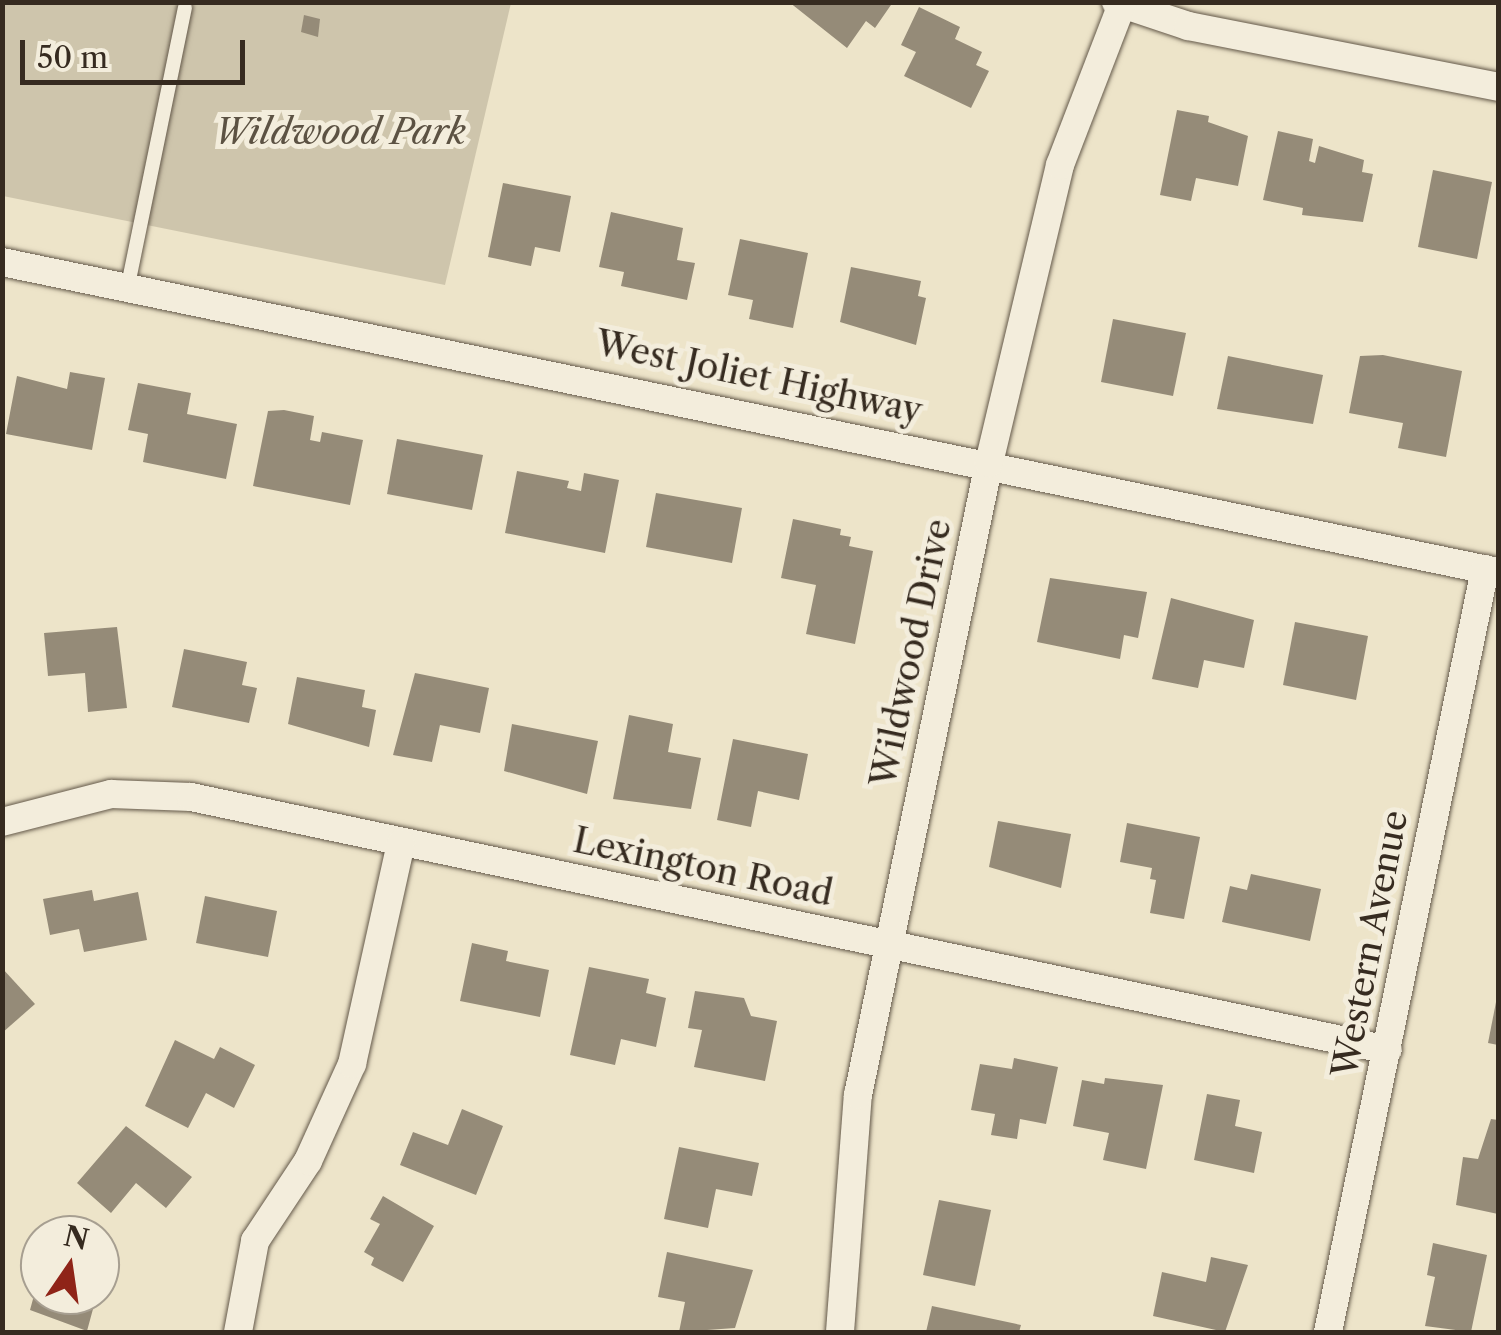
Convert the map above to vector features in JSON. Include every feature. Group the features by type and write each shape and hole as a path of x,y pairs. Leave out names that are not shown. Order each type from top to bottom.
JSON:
{"street":[{"path":"1121,3 1188,26 1498,87"},
{"name":"Wildwood Drive","path":"840,1332 858,1095 989,463 1060,166 1121,3"},
{"name":"West Joliet Highway","path":"2,262 1492,570"},
{"name":"Western Avenue","path":"1328,1332 1492,570"},
{"name":"Lexington Road","path":"2,822 110,794 191,797 1388,1050"},
{"path":"238,1332 254,1241 308,1161 352,1064 401,843"}],"lane":[{"path":"128,285 184,8"}],"green space":[{"name":"Wildwood Park","path":"2,3 511,3 445,285 3,196"}],"building":[{"path":"789,2 893,2 875,28 866,21 847,48"},
{"path":"919,7 960,27 955,39 982,52 976,65 989,71 971,108 904,76 916,52 901,45"},
{"path":"304,15 320,19 318,37 301,32"},
{"path":"1177,110 1209,116 1208,122 1248,136 1238,186 1196,178 1191,201 1160,195"},
{"path":"1278,131 1313,139 1309,161 1315,163 1319,146 1364,160 1362,172 1373,174 1363,222 1302,215 1303,208 1263,200"},
{"path":"1433,170 1492,182 1477,259 1418,247"},
{"path":"503,183 571,196 560,252 535,247 531,266 488,257"},
{"path":"611,212 683,228 677,260 695,263 687,300 621,286 624,272 599,267"},
{"path":"740,239 808,253 793,328 749,319 753,300 728,295"},
{"path":"851,267 921,281 918,296 926,298 916,345 840,322"},
{"path":"1113,319 1186,333 1173,396 1101,382"},
{"path":"1383,355 1462,371 1446,457 1398,448 1403,423 1349,413 1360,356"},
{"path":"1228,356 1323,375 1313,424 1217,409"},
{"path":"70,372 105,378 92,450 6,434 17,376 67,389"},
{"path":"138,383 191,393 187,414 237,424 226,479 143,462 148,434 128,430"},
{"path":"268,411 314,416 310,440 320,442 322,432 363,440 350,505 253,486"},
{"path":"397,439 483,455 472,510 387,494"},
{"path":"517,471 569,481 567,488 581,491 584,473 619,480 605,553 505,533"},
{"path":"656,493 742,508 732,563 646,547"},
{"path":"793,519 841,529 840,535 851,537 849,546 873,551 855,644 806,634 816,585 781,578"},
{"path":"1050,578 1147,592 1138,638 1124,635 1120,659 1037,642"},
{"path":"1171,598 1254,620 1244,668 1204,660 1198,688 1152,679"},
{"path":"1295,622 1368,636 1356,700 1283,685"},
{"path":"117,627 127,708 88,712 85,673 48,676 44,633"},
{"path":"184,649 247,662 242,685 257,688 249,723 172,707"},
{"path":"415,673 489,688 480,733 440,725 432,762 393,755"},
{"path":"297,677 365,690 362,707 376,710 369,747 288,724"},
{"path":"629,715 673,724 668,752 701,758 691,809 613,799"},
{"path":"512,724 598,741 587,794 504,771"},
{"path":"733,739 808,754 799,800 758,791 751,827 717,820"},
{"path":"998,821 1071,834 1061,888 989,867"},
{"path":"1127,823 1200,837 1184,919 1150,913 1156,880 1150,879 1152,868 1120,862"},
{"path":"1251,874 1321,889 1310,941 1222,922 1230,886 1247,890"},
{"path":"92,890 94,901 138,892 147,940 84,952 79,929 50,935 43,899"},
{"path":"205,896 277,911 268,957 196,943"},
{"path":"472,943 508,951 506,961 549,970 540,1017 460,1001"},
{"path":"589,967 649,979 646,993 666,998 656,1047 621,1039 615,1065 570,1055"},
{"path":"2,968 35,1004 2,1033"},
{"path":"695,991 744,998 751,1016 777,1021 765,1081 694,1067 702,1030 688,1028"},
{"path":"1498,997 1498,1045 1488,1043"},
{"path":"175,1040 214,1059 220,1047 255,1065 234,1108 206,1093 188,1128 145,1106"},
{"path":"1014,1058 1058,1067 1046,1124 1020,1119 1017,1139 991,1135 995,1114 971,1110 980,1064 1012,1069"},
{"path":"1105,1078 1163,1085 1146,1169 1103,1160 1109,1133 1073,1126 1082,1080 1104,1084"},
{"path":"1207,1094 1240,1100 1235,1126 1262,1132 1254,1173 1194,1160"},
{"path":"462,1109 503,1126 476,1195 400,1165 413,1132 448,1145"},
{"path":"1491,1119 1498,1120 1498,1214 1456,1205 1463,1157 1478,1159"},
{"path":"126,1126 192,1177 166,1208 136,1183 111,1213 77,1183"},
{"path":"679,1147 759,1163 752,1196 716,1189 708,1228 664,1219"},
{"path":"383,1196 434,1226 403,1282 371,1265 374,1258 364,1252 380,1224 370,1219"},
{"path":"939,1200 991,1210 975,1286 923,1275"},
{"path":"1433,1243 1487,1255 1471,1332 1425,1326 1435,1277 1427,1275"},
{"path":"667,1252 753,1270 735,1328 679,1332 685,1302 658,1297"},
{"path":"1211,1257 1248,1265 1225,1332 1153,1316 1162,1272 1206,1282"},
{"path":"932,1306 1021,1325 1019,1332 926,1332"},
{"path":"44,1315 91,1315 87,1331"}]}
